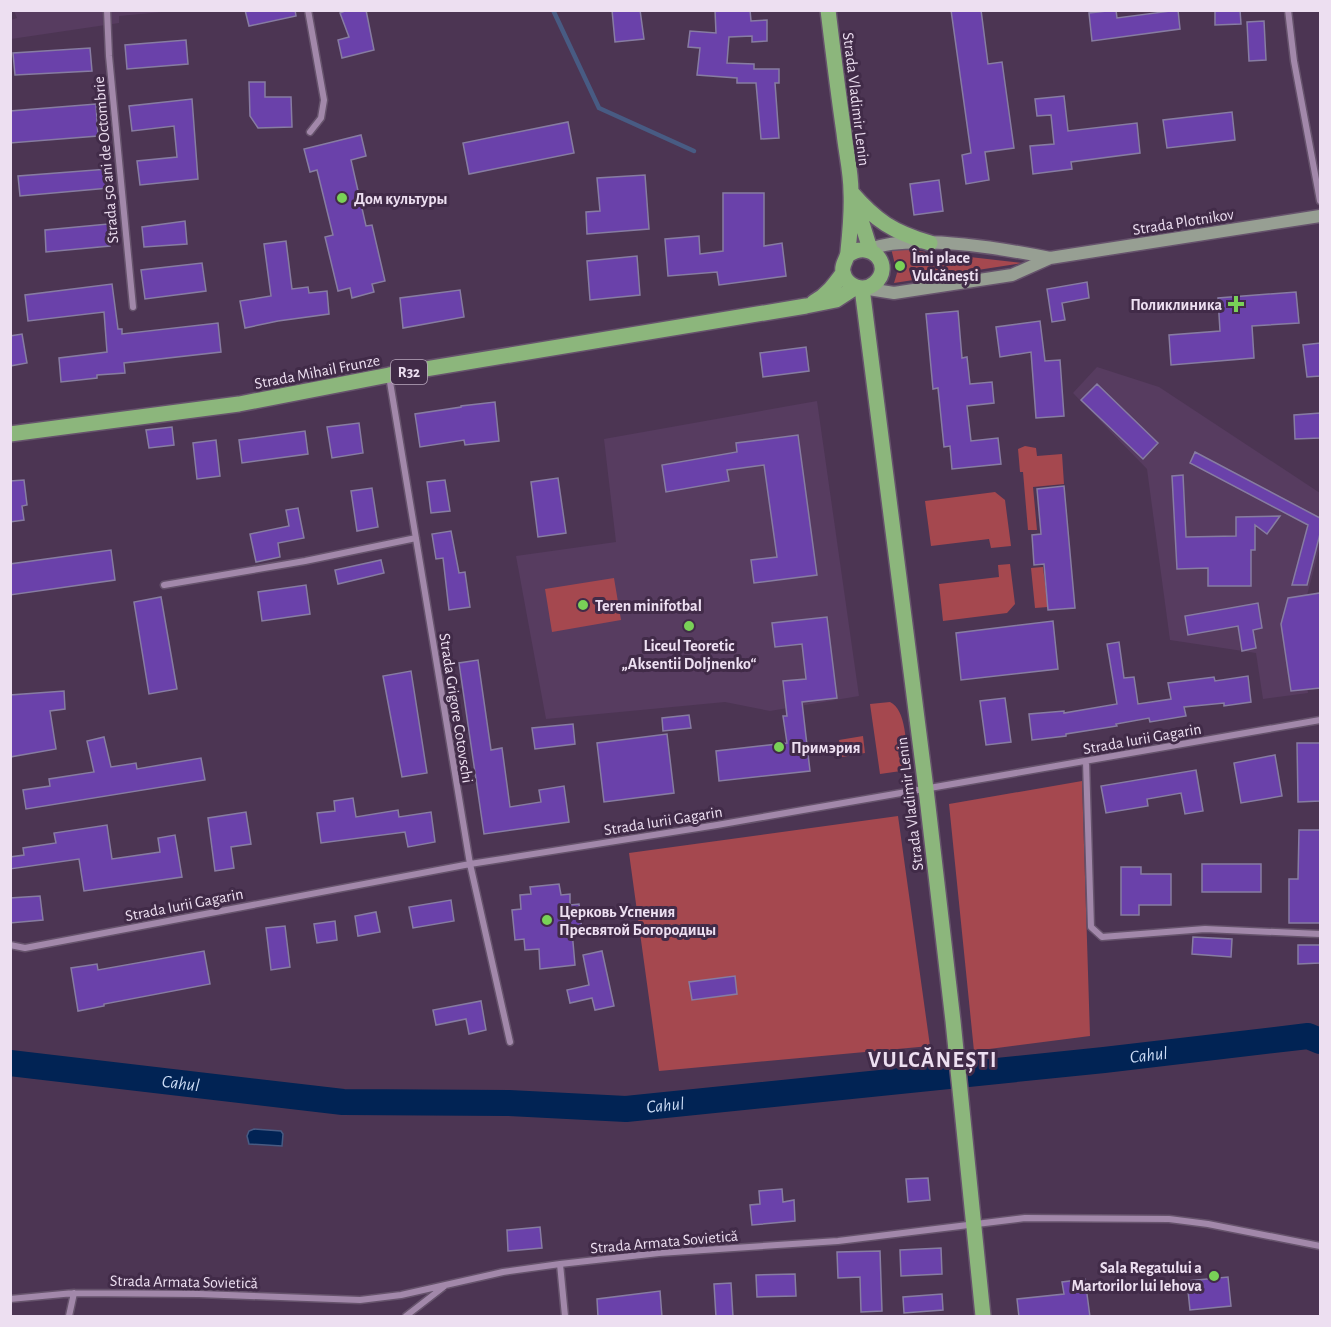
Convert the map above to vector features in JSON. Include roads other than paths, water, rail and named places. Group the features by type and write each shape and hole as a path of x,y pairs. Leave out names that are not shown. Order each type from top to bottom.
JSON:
{"main road":[{"name":"Strada Vladimir Lenin","path":"828,10 851,192 848,255 843,266 843,273"},
{"name":"Strada Vladimir Lenin","path":"851,192 870,249 881,261 882,273 875,284 859,288 926,789 953,1021 983,1317"},
{"path":"851,192 881,222 908,237 930,243"},
{"name":"Strada Plotnikov","path":"859,288 894,293 1000,277 1012,275 1050,258 1320,216"},
{"name":"Strada Plotnikov","path":"870,249 889,244 930,243 1011,251 1050,258"},
{"path":"848,255 860,249 870,249"},
{"path":"843,273 845,279 859,288"},
{"name":"Strada Mihail Frunze","path":"806,306 822,298 843,273"},
{"name":"Strada Mihail Frunze","path":"10,434 239,404 388,375 806,306 836,300 859,288"}],"street":[{"name":"Strada 50 ani de Octombrie","path":"107,10 109,56 133,307"},
{"path":"308,10 324,100 321,118 310,132"},
{"path":"1288,10 1294,61 1320,201"},
{"name":"Strada Grigore Cotovschi","path":"388,375 470,864 510,1042"},
{"path":"164,585 305,561 416,538"},
{"name":"Strada Iurii Gagarin","path":"10,945 25,948 37,946 470,864 717,825 1320,720"},
{"path":"1086,761 1090,927 1102,937 1205,929 1320,934"},
{"name":"Strada Armata Sovietică","path":"10,1299 74,1293 220,1294 360,1300 401,1295 503,1272 560,1264 659,1253 837,1241 1025,1218 1169,1219 1208,1224 1320,1246"},
{"path":"560,1264 566,1317"},
{"path":"406,1317 447,1284"},
{"path":"69,1317 74,1293"}],"water":[{"path":"254,1129 281,1131 282,1146 249,1144 247,1136 249,1131"}],"waterway":[{"path":"553,10 599,108 694,151"},
{"name":"Cahul","path":"10,1063 343,1102 509,1103 626,1109 1104,1060 1308,1036 1320,1041"}],"place":[{"name":"Дом культуры","path":"342,198"},
{"name":"Îmi place Vulcănești","path":"900,266"},
{"name":"Поликлиника","path":"1236,304"},
{"name":"Teren minifotbal","path":"583,605"},
{"name":"Liceul Teoretic „Aksentii Doljnenko“","path":"689,626"},
{"name":"Примэрия","path":"779,747"},
{"name":"Церковь Успения Пресвятой Богородицы","path":"547,920"},
{"name":"Sala Regatului a Martorilor lui Iehova","path":"1214,1276"}],"district":[{"name":"VULCĂNEȘTI","path":"933,1059"}]}
